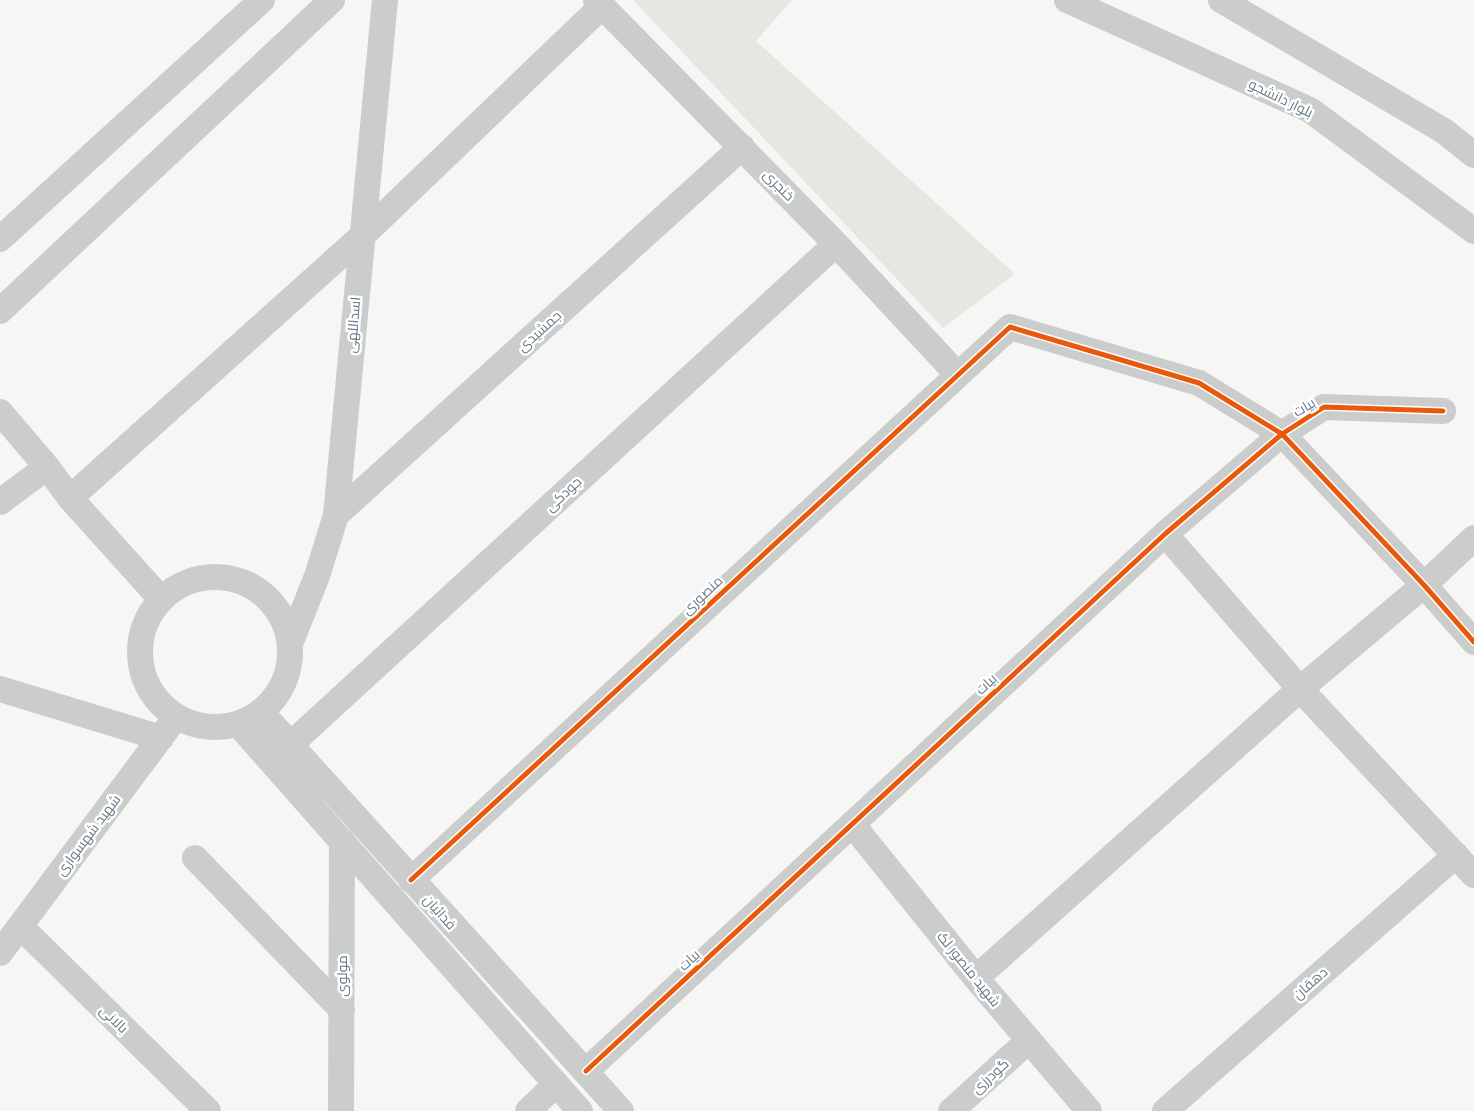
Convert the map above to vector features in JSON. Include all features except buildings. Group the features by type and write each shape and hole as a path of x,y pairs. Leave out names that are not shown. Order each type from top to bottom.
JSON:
{"street":[{"path":"0,239 262,0"},
{"path":"0,311 332,0"},
{"name":"اسداللهی","path":"290,644 317,576 336,515 385,0"},
{"name":"بلوار دانشجو","path":"1067,0 1102,8 1310,110 1474,231"},
{"path":"1221,0 1444,131 1474,155"},
{"path":"70,498 361,237 599,3"},
{"name":"خنجری","path":"599,3 836,244 957,374"},
{"name":"جمشیدی","path":"336,515 742,147"},
{"name":"جودکی","path":"290,744 836,244"},
{"name":"منصوری","path":"411,880 1010,327 1199,383 1282,434"},
{"name":"بیات","path":"586,1071 1165,534 1282,434 1324,407 1443,412"},
{"path":"0,412 47,467 70,498 161,599"},
{"path":"1282,434 1424,585 1474,642"},
{"path":"0,502 47,467"},
{"path":"1165,534 1300,689 1474,875"},
{"path":"976,978 1300,689 1424,585 1474,538"},
{"path":"203,577 228,577 250,585 270,600 284,620 290,644 288,669 279,693 261,712 238,724 217,728 196,726 176,718 158,703 146,684 140,662 140,639 148,617 161,599 180,584 203,577"},
{"path":"0,689 161,738"},
{"name":"فدائیان","path":"261,712 621,1111"},
{"name":"شهید شهسواری","path":"0,953 176,718"},
{"name":"فدائیان","path":"238,724 580,1111"},
{"name":"شهید منصور لک","path":"852,824 1028,1041 1089,1111"},
{"name":"مولوی","path":"340,1111 342,841"},
{"name":"دهقان","path":"1165,1111 1456,855"},
{"path":"195,858 342,1010"},
{"name":"بالانی","path":"20,926 199,1108"},
{"name":"گودرزی","path":"951,1111 1028,1041"},
{"path":"528,1111 556,1084"}],"shaded area":[{"path":"633,0 792,0 756,41 1015,274 943,328"}],"cycle path":[{"path":"411,880 1010,327 1199,383 1282,434 1424,585 1474,642"},
{"path":"586,1071 1165,534 1282,434 1324,407 1443,411"}]}
